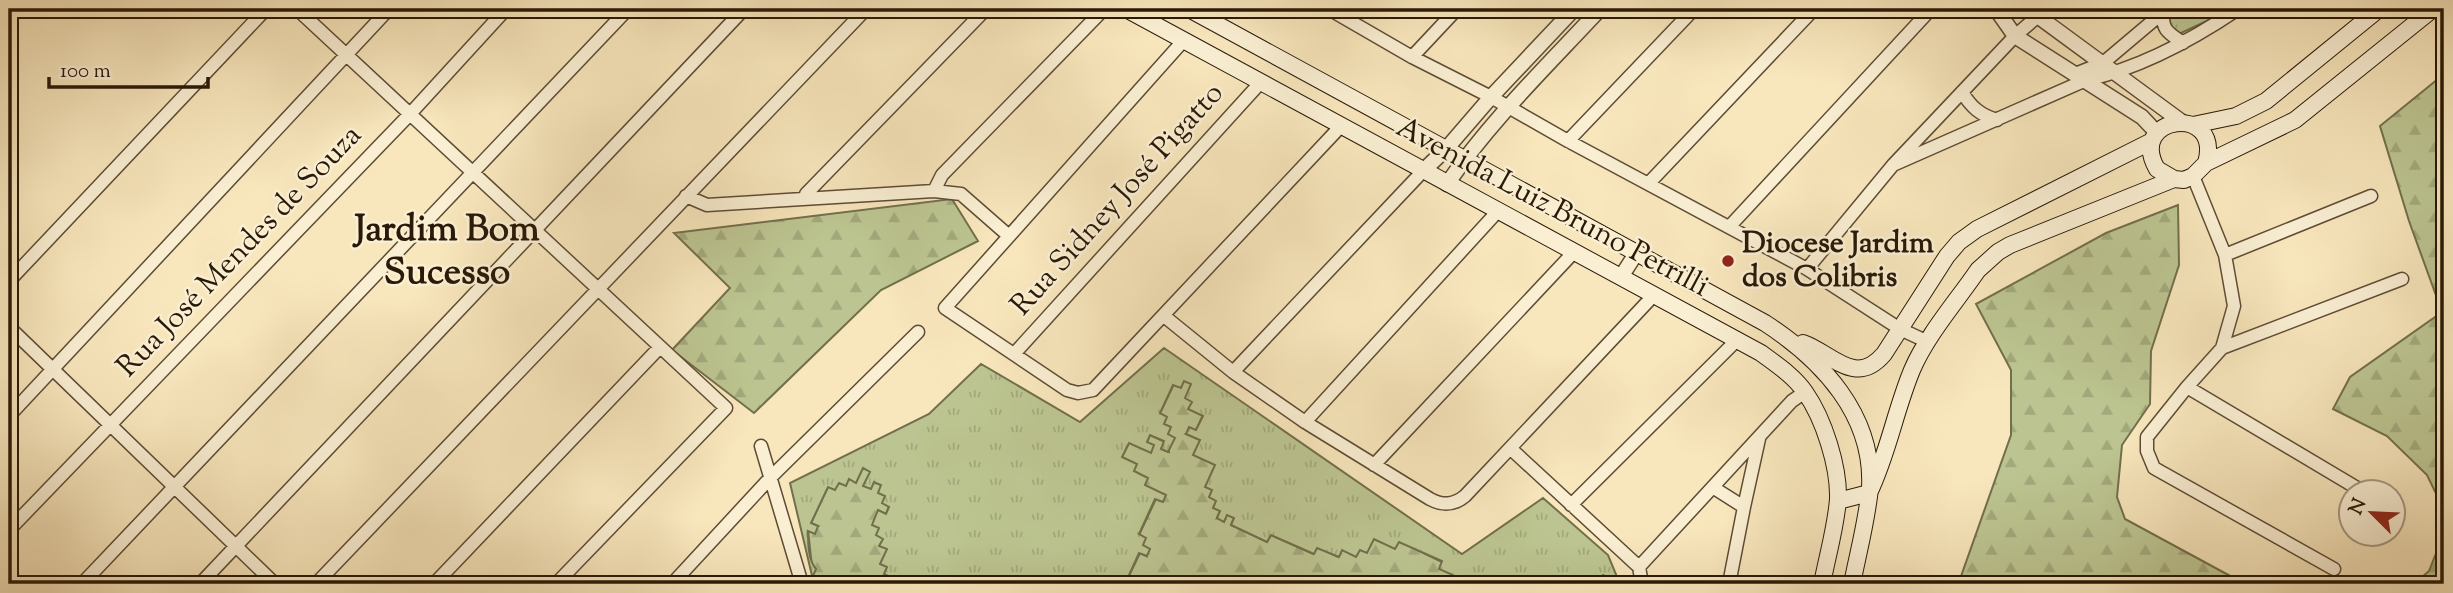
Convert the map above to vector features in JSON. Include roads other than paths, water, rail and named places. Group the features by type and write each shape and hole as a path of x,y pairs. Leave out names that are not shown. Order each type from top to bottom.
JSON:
{"main road":[{"name":"Avenida Luiz Bruno Petrilli","path":"1126,9 1737,340 1784,369 1805,392 1815,409 1832,455 1838,501 1822,584"},
{"name":"Avenida Luiz Bruno Petrilli","path":"1189,9 1637,252 1788,338 1834,380 1849,402 1867,454 1869,493 1852,584"},
{"path":"1788,338 1808,345 1840,364 1856,369 1872,365 1879,360 1959,242 1978,229 2155,137 2164,126 2236,116 2266,101 2379,9"},
{"path":"1838,501 1869,493 1880,471 1893,422 1913,368 1978,270 1998,252 2174,179 2193,176 2206,163 2295,120 2433,9"},
{"path":"2188,123 2205,136 2208,145 2206,163"},
{"path":"2155,137 2151,151 2157,169 2174,179"}],"street":[{"path":"9,281 266,9"},
{"path":"297,9 726,408 556,584"},
{"path":"9,415 389,9"},
{"name":"Rua José Mendes de Souza","path":"9,530 410,114 506,9"},
{"path":"82,584 628,9"},
{"path":"200,584 744,9"},
{"path":"316,584 866,9"},
{"path":"806,199 806,194 986,9"},
{"path":"934,191 942,175 1104,9"},
{"path":"1412,57 1457,9"},
{"path":"1233,372 1447,148 1574,9"},
{"path":"1447,184 1465,158 1509,107 1600,9"},
{"path":"1568,141 1694,9"},
{"path":"1649,183 1814,9"},
{"path":"1730,226 1931,9"},
{"path":"1996,9 2015,36 2142,117 2155,137"},
{"path":"2081,77 2115,74 2204,32 2238,9"},
{"path":"1336,11 1412,57 1491,97 1807,269 1900,329 1928,342"},
{"path":"2165,11 2162,24 2166,31 2183,43"},
{"path":"1893,165 1997,120 2081,77 2103,64 2165,11"},
{"path":"1807,269 1893,165 2038,12 2115,74 2188,123"},
{"path":"1184,40 945,308 1067,390 1093,390 1342,126"},
{"name":"Rua Sidney José Pigatto","path":"1013,354 1261,82"},
{"path":"1962,92 1978,111 1997,120"},
{"path":"2193,176 2225,255 2234,306 2222,348 2147,437 2147,451 2154,468 2334,569"},
{"path":"686,196 707,205 934,191 961,194 1009,236"},
{"path":"2225,255 2371,196"},
{"path":"1305,422 1498,211"},
{"path":"1374,465 1574,252"},
{"path":"1620,277 1637,252"},
{"path":"2222,348 2402,279"},
{"path":"1164,316 1233,372 1305,422 1435,502 1450,504 1465,496 1654,295"},
{"path":"9,327 275,584"},
{"path":"672,584 771,477 918,332"},
{"path":"1572,505 1737,340"},
{"path":"434,584 660,346"},
{"path":"2187,387 2338,478"},
{"path":"1639,567 1792,401 1805,392"},
{"path":"1729,584 1760,436"},
{"path":"761,446 802,584"},
{"path":"1510,448 1639,567 1642,584"},
{"path":"1714,488 1744,507"}],"place":[{"name":"Diocese Jardim dos Colibris","path":"1728,261"}],"district":[{"name":"Jardim Bom Sucesso","path":"447,252"}]}
